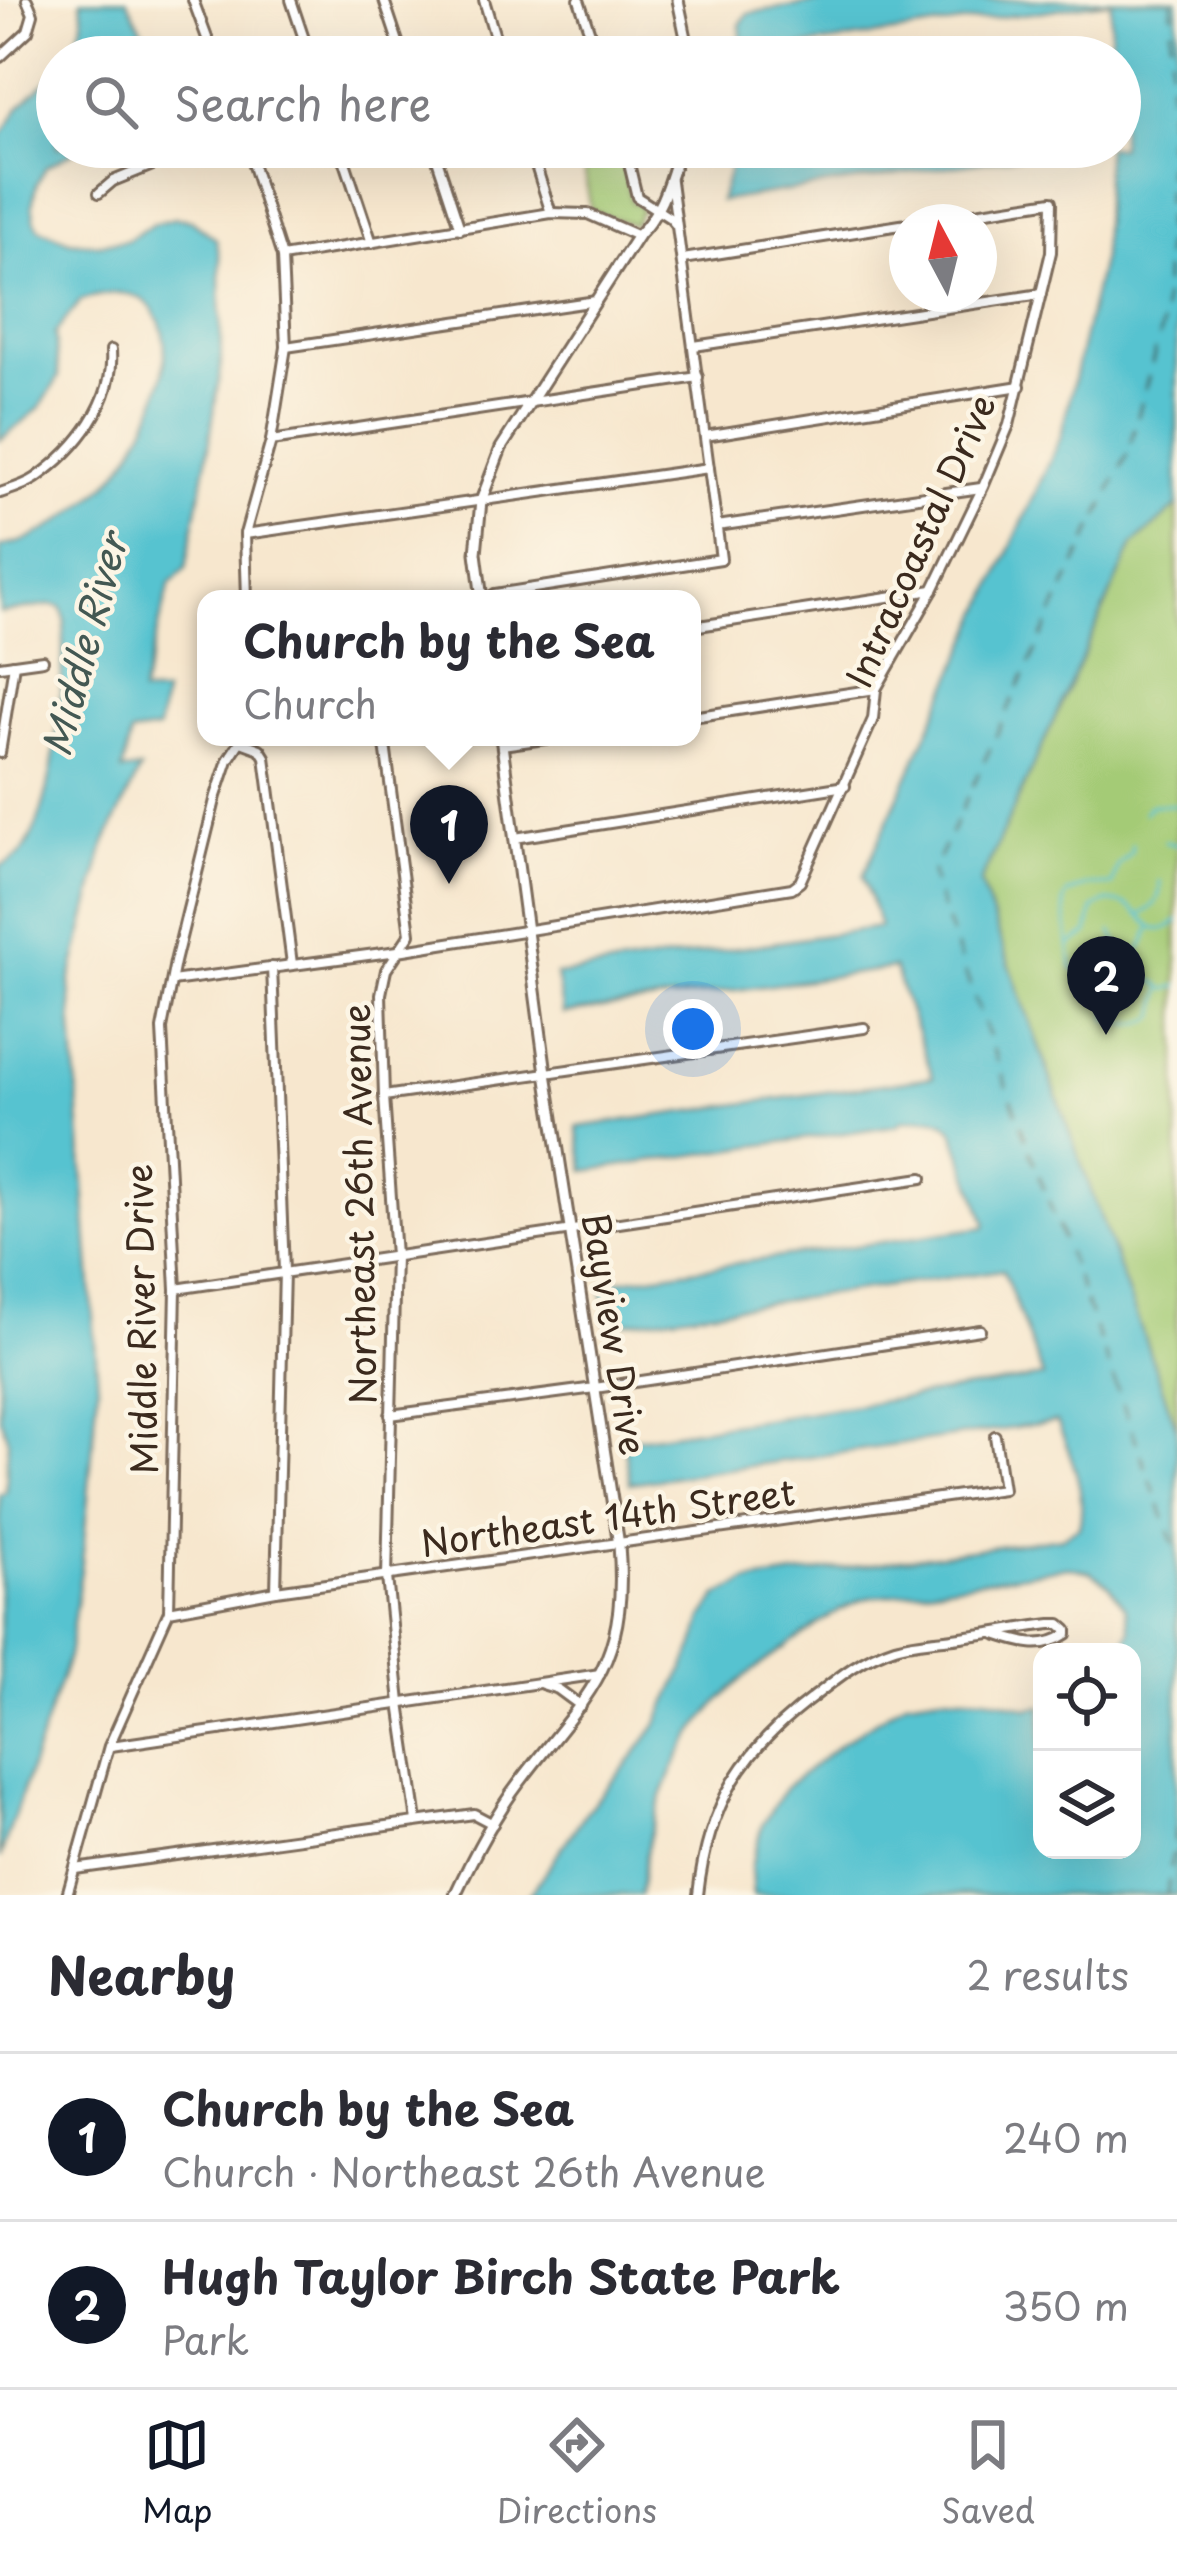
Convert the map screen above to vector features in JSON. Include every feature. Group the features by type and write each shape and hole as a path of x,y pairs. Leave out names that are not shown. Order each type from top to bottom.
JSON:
{"street":[{"path":"0,56 28,31 34,14 27,0"},
{"path":"193,0 206,36"},
{"path":"291,0 303,36"},
{"path":"384,0 396,36"},
{"path":"484,0 495,36"},
{"path":"579,0 591,36"},
{"path":"677,0 685,36"},
{"path":"99,194 113,181 145,168"},
{"path":"247,590 245,534 271,440 286,347 282,257 254,168"},
{"path":"347,168 372,243"},
{"path":"440,168 460,230"},
{"path":"537,168 551,213"},
{"path":"630,168 637,197 670,218 678,229"},
{"path":"483,590 476,553 481,501 502,448 645,230 674,168"},
{"path":"521,590 721,559 671,178"},
{"name":"Intracoastal Drive","path":"527,928 792,887 800,882 873,718 876,689 933,590 1009,424 1051,252 1052,201 997,209"},
{"path":"282,257 551,213 588,214 638,235"},
{"path":"682,259 889,227"},
{"path":"694,346 1041,294"},
{"path":"286,347 596,301"},
{"path":"0,493 34,480 82,435 106,394 113,370 112,350"},
{"path":"271,440 698,377"},
{"path":"705,436 1020,386"},
{"path":"245,534 709,468"},
{"path":"716,526 983,487"},
{"path":"701,626 933,590"},
{"path":"0,666 43,660"},
{"path":"0,753 14,664"},
{"path":"701,716 876,689"},
{"name":"Middle River Drive","path":"67,1895 109,1746 169,1611 176,1288 162,1029 216,796 237,746"},
{"path":"255,746 265,757 292,964"},
{"name":"Northeast 26th Avenue","path":"385,746 410,934 386,970 381,994 395,1256 387,1577 417,1821"},
{"name":"Bayview Drive","path":"455,1895 518,1784 581,1707 601,1674 620,1616 623,1586 503,746"},
{"path":"515,838 845,786"},
{"path":"172,981 527,928"},
{"path":"272,968 284,1271 276,1592"},
{"path":"384,1096 864,1028"},
{"path":"176,1288 922,1178"},
{"path":"390,1415 980,1330"},
{"name":"Northeast 14th Street","path":"169,1611 1003,1489 995,1436"},
{"path":"698,1895 701,1862 722,1799 736,1773 787,1717 868,1657 900,1645 1051,1624 1066,1630 1062,1639 1025,1645 993,1633"},
{"path":"109,1746 601,1674"},
{"path":"541,1684 558,1689 581,1707"},
{"path":"75,1869 474,1814 493,1824"}],"green space":[{"path":"624,168 631,202 642,208 634,225 591,210 584,170"},
{"path":"1177,506 1177,1430 980,883 1133,545"}],"water":[{"path":"81,0 127,0 143,36 78,36 83,22"},
{"path":"835,0 1177,0 1177,506 1133,545 980,883 1177,1429 1177,1895 753,1895 751,1867 762,1825 785,1788 907,1700 941,1695 986,1697 1033,1707 1033,1859 1141,1859 1141,1643 1124,1643 1130,1630 1126,1608 1110,1586 1091,1572 1068,1567 868,1598 837,1612 738,1682 696,1729 662,1796 640,1895 529,1895 587,1811 658,1723 703,1618 718,1596 747,1582 1062,1537 1079,1527 1081,1514 1076,1473 1057,1422 630,1483 624,1440 1043,1377 1003,1270 608,1325 602,1283 985,1227 986,1223 953,1130 930,1118 585,1171 577,1127 933,1077 894,968 563,1014 556,975 880,927 863,876 1061,436 1102,257 1105,168 1141,168 1141,36 1110,36 1111,1 874,36 741,36 740,25 748,13"},
{"name":"Middle River","path":"36,91 36,168 45,168 32,205 40,229 69,241 96,244 128,240 153,224 175,218 191,220 216,239 221,364 186,568 170,584 141,694 164,694 158,730 131,734 122,771 140,770 105,843 70,983 98,1387 68,1657 0,1858 0,1494 6,1492 8,1441 0,1416 0,866 23,851 44,802 56,740 65,619 61,607 51,605 0,613 0,547 27,540 58,523 113,478 151,414 165,351 155,313 140,298 112,293 81,300 55,333 59,377 40,408 0,440 0,137"},
{"path":"730,168 939,168 720,201"}],"waterway":[{"path":"1144,813 1150,805 1177,805"},
{"path":"1165,842 1177,845"},
{"path":"1132,844 1112,885 1086,886 1067,894 1072,968 1090,978 1109,1001 1108,1019 1119,1023 1156,1017 1162,988 1177,986"},
{"path":"1139,916 1156,902 1160,882"},
{"path":"1071,945 1088,933 1093,909 1105,902 1126,905 1155,928 1177,921"},
{"path":"1112,932 1121,947 1133,954 1143,946 1150,929"},
{"path":"1132,1002 1139,982 1161,986"}],"ferry route":[{"path":"1172,0 1163,322 1128,453 932,873 1177,1553"},
{"path":"1167,1895 1177,1816"}],"place":[{"name":"Church by the Sea","path":"449,884"},
{"name":"Hugh Taylor Birch State Park","path":"1106,1035"}]}
